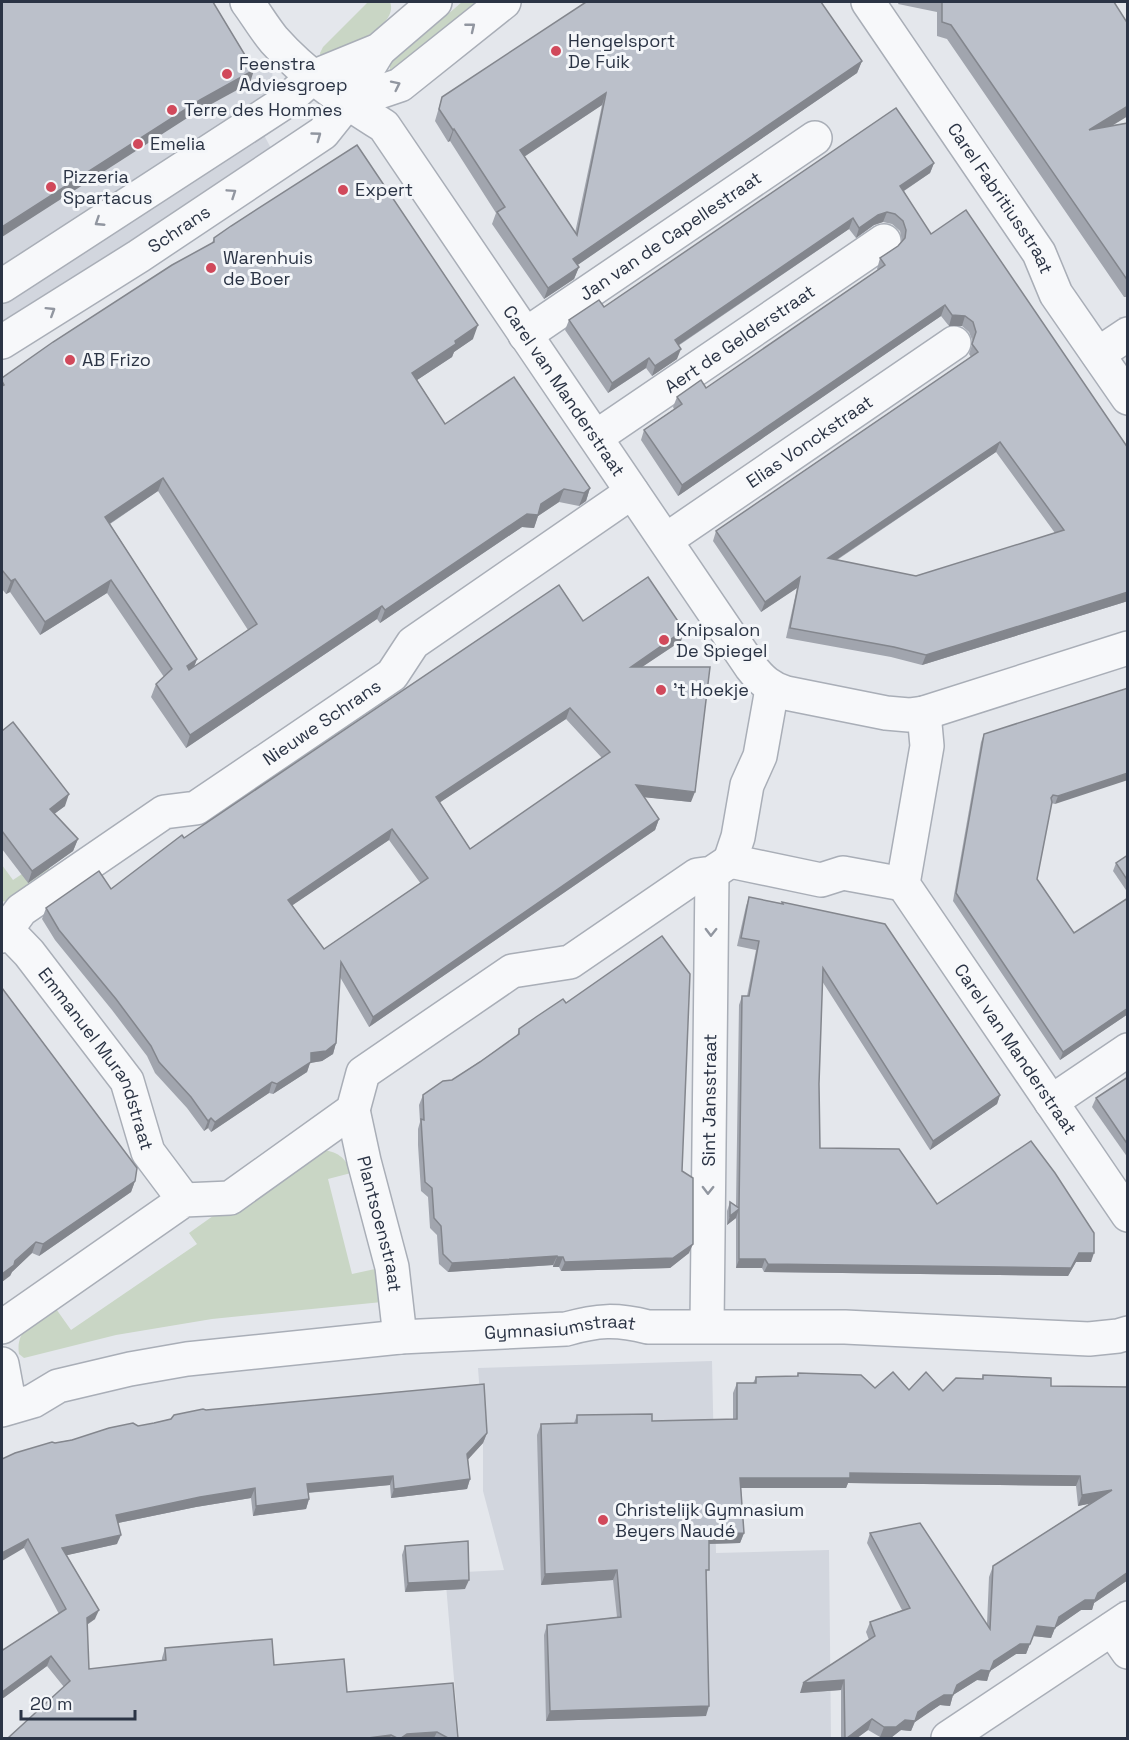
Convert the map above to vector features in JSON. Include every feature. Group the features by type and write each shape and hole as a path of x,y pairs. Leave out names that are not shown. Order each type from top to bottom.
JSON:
{"street":[{"name":"Carel van Manderstraat","path":"247,2 273,39 313,77 347,103 384,126 751,667 772,689"},
{"path":"347,103 400,85 504,2"},
{"name":"Carel Fabritiusstraat","path":"868,2 1040,253 1056,294 1128,398"},
{"path":"2,286 285,102 313,77 379,50 420,8"},
{"name":"Schrans","path":"2,342 139,256 323,133 347,103 379,50"},
{"name":"Jan van de Capellestraat","path":"525,335 815,138"},
{"name":"Aert de Gelderstraat","path":"596,437 884,241"},
{"path":"1098,354 1128,334"},
{"name":"Elias Vonckstraat","path":"666,540 954,343"},
{"name":"Nieuwe Schrans","path":"3,930 21,910 164,812 196,808 392,675 412,643 632,492"},
{"path":"721,867 738,837 747,785 760,756 772,689 886,713 909,715 924,713 1128,648"},
{"path":"2,1327 184,1200 230,1198 353,1110 363,1073 512,970 570,962 697,874 721,867 821,880 843,873 903,884 927,746 924,713"},
{"name":"Sint Jansstraat","path":"707,1326 721,867"},
{"name":"Carel van Manderstraat","path":"903,884 1128,1215"},
{"name":"Emmanuel Murandstraat","path":"3,930 29,953 127,1081 148,1152 184,1200"},
{"path":"1051,1102 1128,1050"},
{"name":"Plantsoenstraat","path":"353,1110 392,1267 400,1337"},
{"name":"Gymnasiumstraat","path":"6,1409 33,1401 58,1386 130,1369 187,1359 400,1337 566,1329 590,1322 624,1321 648,1327 845,1327 1089,1339 1128,1333"},
{"path":"2,1364 6,1409"},
{"path":"948,1738 1122,1633"}],"shaded area":[{"path":"18,2 38,2 245,74 268,60 273,81 269,93 2,273 2,9"},
{"path":"264,135 273,152 2,328 2,299"},
{"name":"Christelijk Gymnasium Beyers Naudé","path":"712,1361 716,1553 829,1550 831,1738 459,1738 445,1573 504,1570 483,1491 483,1435 478,1368"}],"green space":[{"path":"368,2 390,2 391,11 386,20 378,29 321,58 320,53 323,47"},
{"path":"462,2 489,2 395,73 390,70 390,64"},
{"path":"43,860 53,874 12,903 2,901 2,865 13,880"},
{"path":"320,1150 340,1156 349,1167 351,1173 328,1179 352,1274 375,1269 378,1271 382,1302 212,1319 116,1335 24,1358 19,1354 20,1338 24,1331 34,1320 54,1306 71,1330 197,1244 189,1233 220,1211 224,1215 314,1151"}],"building":[{"path":"2,2 213,2 254,70 200,100 2,227"},
{"path":"586,2 821,2 862,61 573,259 579,267 548,288 497,212 505,207 439,109 442,97","holes":["606,93 577,235 520,150"]},
{"path":"942,2 1114,2 1128,24 1128,106 1089,130 1128,123 1128,281 951,25 942,22"},
{"path":"896,108 934,163 900,186 931,234 966,210 1128,448 1128,592 926,655 790,628 800,577 765,602 716,531 978,352 972,344 976,332 973,322 965,316 952,315 945,305 682,485 644,430 682,404 677,397 701,380 706,388 885,265 880,258 898,246 905,238 906,230 903,221 895,214 887,212 878,215 859,228 853,218 675,340 681,349 655,366 649,358 612,383 569,320 599,300 604,307","holes":["1000,442 1064,530 916,576 828,558"]},
{"path":"357,145 478,325 455,341 456,344 412,373 445,424 514,377 590,488 584,493 564,489 541,504 538,515 527,514 385,610 382,606 190,735 156,684 172,669 111,580 45,622 15,579 11,581 2,570 2,386 4,385 2,378 172,265 214,242 214,238","holes":["163,478 257,624 189,670 187,666 197,659 105,517"]},
{"path":"648,577 684,630 631,667 710,667 695,792 636,785 659,819 373,1017 341,962 336,1043 326,1051 311,1053 311,1062 277,1084 272,1082 215,1122 211,1118 208,1121 191,1097 159,1062 151,1046 59,930 46,908 99,871 111,889 182,835 184,838 559,585 583,621","holes":["570,708 610,752 470,849 436,797","392,829 428,878 324,949 288,900"]},
{"path":"1128,688 1128,773 1058,796 1053,795 1051,798 1037,879 1074,933 1128,898 1128,1008 1063,1052 956,893 984,734"},
{"path":"13,722 69,794 50,809 78,839 32,871 2,831 2,731"},
{"path":"1128,855 1128,881 1116,863"},
{"path":"749,897 885,924 1000,1095 933,1141 823,968 819,1084 820,1148 899,1149 937,1204 1031,1141 1094,1233 1094,1253 1079,1253 1071,1268 768,1264 765,1259 739,1259 739,1209 730,1216 730,1202 739,1208 742,996 749,996 759,941 741,938"},
{"path":"662,936 690,974 682,1171 693,1178 693,1244 673,1258 565,1262 563,1257 557,1256 452,1263 443,1254 441,1226 434,1218 432,1188 425,1182 421,1119 424,1120 423,1095 443,1081 452,1080 480,1062 519,1034 519,1029 536,1017 563,999 566,1003"},
{"path":"2,988 137,1168 135,1181 43,1244 36,1242 2,1274"},
{"path":"1128,1077 1128,1145 1096,1098"},
{"path":"893,1372 909,1390 926,1372 943,1391 956,1378 983,1379 983,1375 1051,1378 1051,1386 1128,1387 1128,1572 1098,1593 1095,1600 1085,1600 1059,1617 1055,1628 1037,1626 1030,1644 1020,1644 994,1661 990,1671 981,1670 957,1685 953,1695 944,1695 931,1703 918,1712 915,1721 905,1720 896,1727 884,1727 872,1719 845,1738 844,1680 803,1683 875,1636 870,1622 910,1608 870,1533 920,1523 990,1629 993,1566 1112,1490 1082,1495 1080,1476 850,1473 850,1478 740,1478 744,1533 709,1534 709,1570 706,1570 709,1706 550,1711 547,1625 621,1617 617,1570 545,1574 541,1424 577,1423 577,1415 652,1414 652,1421 737,1419 737,1383 756,1383 756,1377 798,1376 798,1373 861,1375 875,1388"},
{"path":"484,1384 487,1433 467,1454 470,1479 394,1489 393,1476 307,1484 309,1499 256,1506 255,1488 200,1497 116,1515 121,1535 62,1548 99,1610 87,1618 89,1669 166,1660 165,1648 272,1639 274,1665 344,1659 347,1692 453,1683 458,1738 448,1738 437,1732 407,1734 401,1738 391,1735 368,1738 8,1738 70,1681 51,1656 2,1692 2,1648 3,1650 66,1609 28,1539 2,1553 2,1459 52,1442 72,1440 133,1423 138,1426 154,1423 171,1419 174,1415 203,1409"},
{"path":"468,1541 469,1580 408,1583 405,1546"}],"place":[{"name":"Hengelsport De Fuik","path":"556,51"},
{"name":"Feenstra Adviesgroep","path":"227,74"},
{"name":"Terre des Hommes","path":"172,110"},
{"name":"Emelia","path":"138,144"},
{"name":"Pizzeria Spartacus","path":"51,187"},
{"name":"Expert","path":"343,190"},
{"name":"Warenhuis de Boer","path":"211,268"},
{"name":"AB Frizo","path":"70,360"},
{"name":"Knipsalon De Spiegel","path":"664,640"},
{"name":"'t Hoekje","path":"661,690"},
{"name":"Christelijk Gymnasium Beyers Naudé","path":"603,1520"}]}
